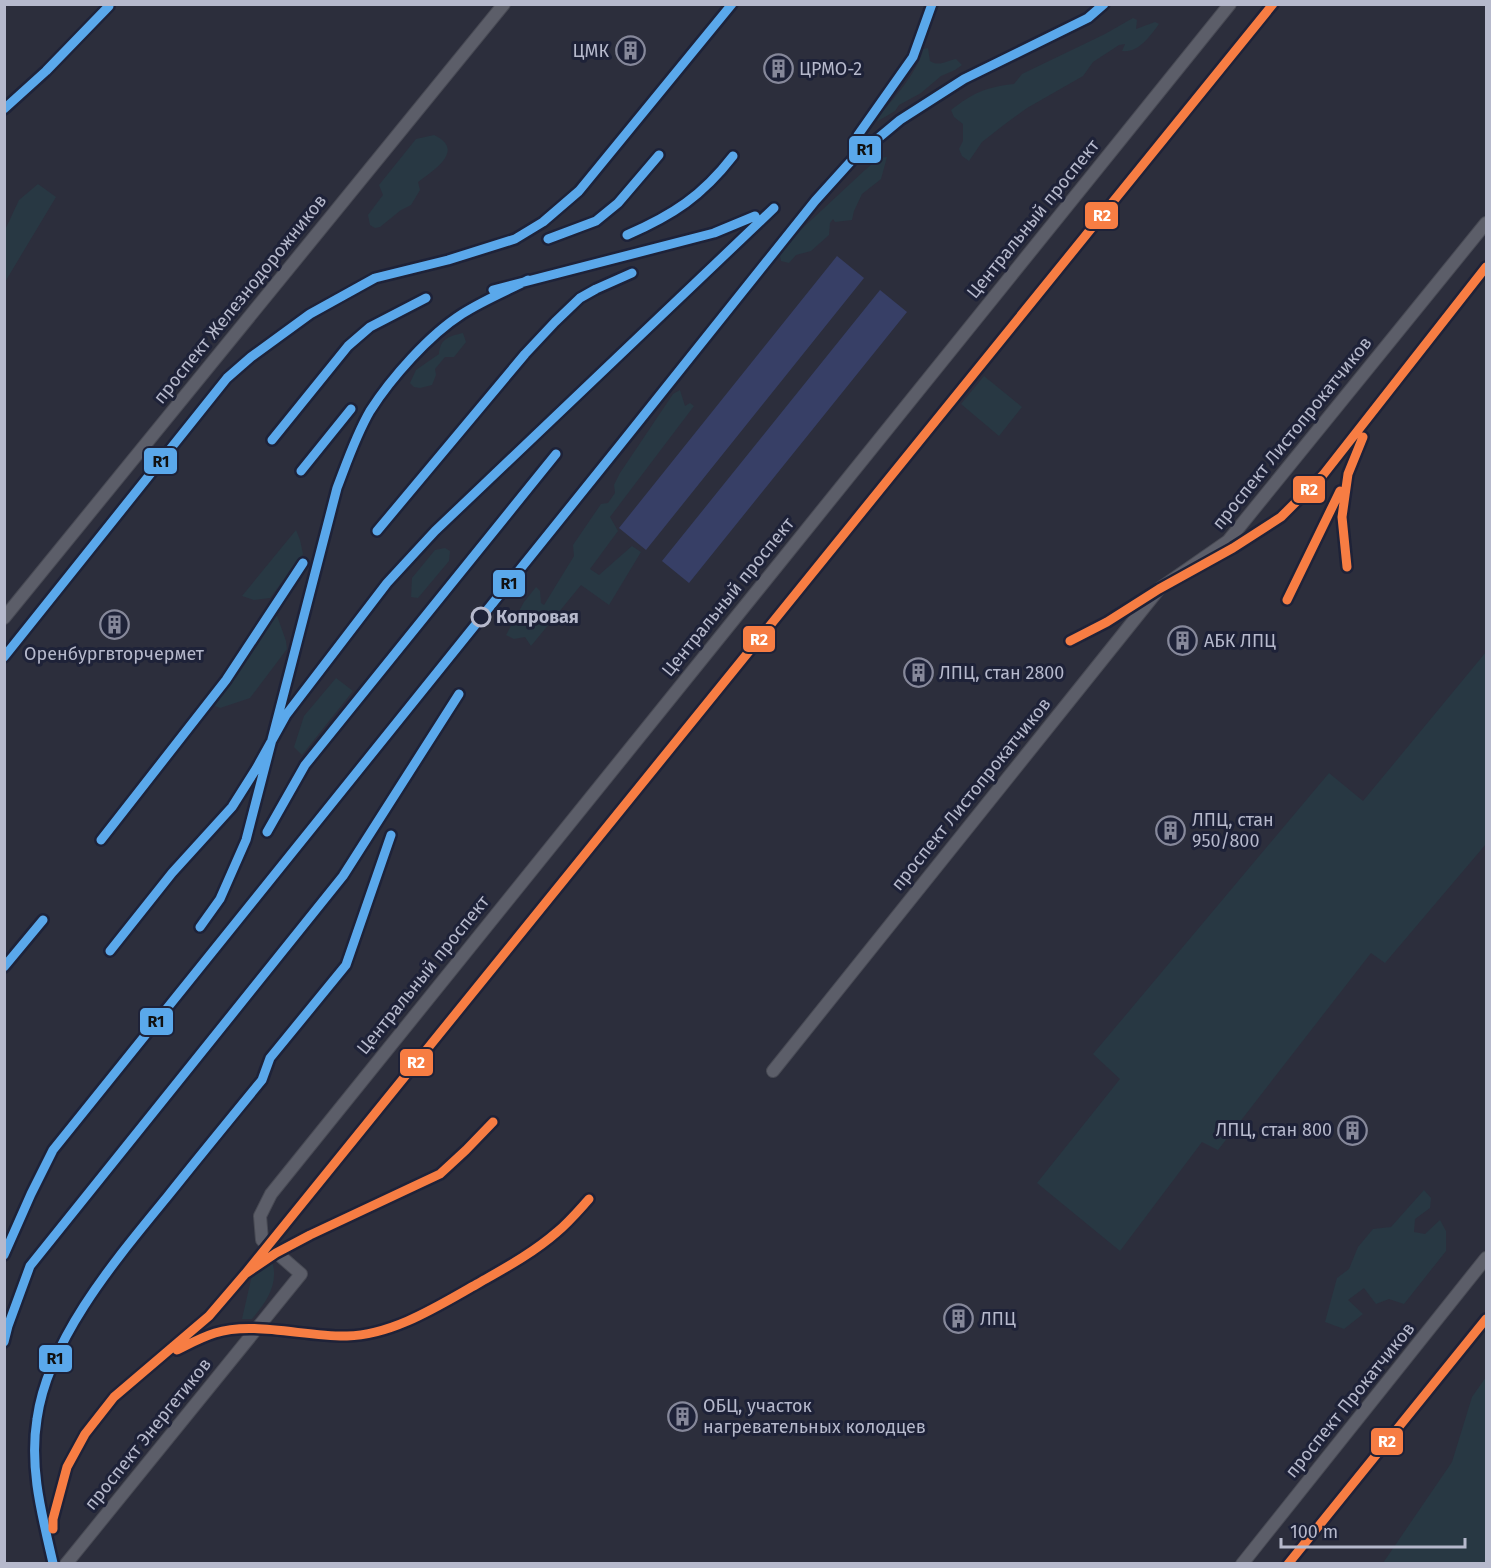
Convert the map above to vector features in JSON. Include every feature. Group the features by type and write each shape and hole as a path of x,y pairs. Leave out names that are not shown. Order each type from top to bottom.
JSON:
{"street":[{"name":"проспект Железнодорожников","path":"4,618 504,4"},
{"name":"Центральный проспект","path":"260,1216 278,1184 1230,4"},
{"name":"проспект Листопрокатчиков","path":"773,1071 1159,589 1228,541 1486,223"},
{"name":"проспект Энергетиков","path":"66,1563 301,1274 262,1240 260,1216"},
{"name":"проспект Прокатчиков","path":"1242,1563 1486,1258"}],"shaded area":[{"path":"1133,18 1137,20 1136,29 1155,22 1159,24 1139,46 1122,51 1125,44 1119,45 1093,62 1083,76 1027,108 982,142 969,161 962,156 959,149 963,141 963,124 954,117 951,110 980,92 1014,84 1022,74"},
{"path":"928,48 930,61 933,63 940,64 956,59 962,65 941,76 921,93 899,105 895,111 878,121 876,118 911,76 923,49"},
{"path":"434,135 447,147 444,160 418,182 420,190 411,205 380,227 375,228 370,225 368,215 383,195 379,185 416,139"},
{"path":"887,157 881,179 862,194 852,220 835,222 833,219 830,223 829,235 811,251 796,255 789,263 781,261 779,250 865,170 879,158"},
{"path":"38,184 56,197 5,282 5,230 19,200"},
{"path":"463,333 466,342 454,357 445,357 435,369 436,375 432,385 414,387 410,383 416,370 439,354 441,345 446,339"},
{"path":"984,376 1022,407 999,436 961,404"},
{"path":"680,390 685,406 690,403 694,406 610,517 618,531 590,569 599,575 632,546 641,552 609,605 581,585 531,646 525,637 514,639 506,635 524,602 536,587 540,591 541,603 544,605 574,556 573,545 601,504 608,503 615,493 614,485 620,473 673,394"},
{"path":"296,530 303,554 270,598 254,600 242,596"},
{"path":"445,548 450,551 449,561 418,598 411,597 412,578 435,550"},
{"path":"276,613 287,649 250,698 220,708 213,705"},
{"path":"1486,652 1486,844 1385,963 1371,953 1218,1150 1202,1142 1120,1251 1037,1183 1120,1079 1093,1054 1329,773 1363,801"},
{"path":"336,678 353,691 302,755 294,747 304,716"},
{"path":"1424,1190 1431,1198 1430,1208 1415,1219 1414,1232 1425,1234 1440,1220 1446,1231 1446,1251 1404,1304 1389,1299 1376,1304 1364,1288 1348,1300 1363,1314 1344,1329 1325,1322 1337,1278 1349,1269 1358,1247 1373,1229 1391,1227"},
{"path":"272,1261 273,1285 267,1299 252,1319 242,1319 252,1275"},
{"path":"1486,1377 1486,1563 1383,1563 1452,1462 1472,1397"}],"water":[{"path":"837,256 864,278 646,550 619,528"},
{"path":"880,290 907,312 689,583 662,561"}],"transit line":[{"name":"R1","path":"4,657 227,378 251,357 310,314 375,278 448,260 515,239 543,222 579,191 732,4"},
{"name":"R1","path":"858,135 913,57 932,4"},
{"name":"R1","path":"4,1255 53,1150 815,201 852,160 900,120 964,79 1088,18 1104,4"},
{"name":"R2","path":"245,1274 1273,4"},
{"name":"R1","path":"4,109 46,71 109,6"},
{"name":"R1","path":"548,239 596,221 618,203 659,155"},
{"name":"R1","path":"627,235 659,220 686,203 710,182 733,156"},
{"name":"R1","path":"110,951 172,873 232,807 286,715 387,583 435,531 774,208"},
{"name":"R1","path":"493,290 714,233 755,216"},
{"name":"R2","path":"1070,641 1107,622 1159,589 1233,548 1281,517 1323,475 1486,267"},
{"name":"R1","path":"377,531 525,354 555,322 580,298 632,273"},
{"name":"R1","path":"200,927 220,899 246,840 337,488 365,420 400,371 437,333 470,309 528,280"},
{"name":"R1","path":"272,440 348,346 370,327 426,298"},
{"name":"R1","path":"301,471 351,409"},
{"name":"R2","path":"1347,567 1342,517 1348,474 1363,437"},
{"name":"R1","path":"267,832 305,765 556,454"},
{"name":"R2","path":"1287,600 1340,491"},
{"name":"R1","path":"101,840 226,680 303,563"},
{"name":"R1","path":"4,1342 30,1266 343,876 459,694"},
{"name":"R1","path":"53,1563 38,1491 35,1437 44,1389 55,1359 87,1301 107,1273 262,1080 270,1058 346,965 391,835"},
{"name":"R1","path":"4,967 43,920"},
{"name":"R2","path":"53,1529 53,1519 67,1467 85,1434 114,1397 209,1316 245,1274 276,1253 310,1235 440,1174 493,1122"},
{"name":"R2","path":"177,1350 210,1335 230,1330 263,1329 347,1336 381,1331 398,1325 447,1301 529,1253 548,1240 589,1199"},
{"name":"R2","path":"1288,1564 1486,1319"}],"place":[{"name":"ЦМК","path":"630,51"},
{"name":"ЦРМО-2","path":"778,69"},
{"name":"Копровая","path":"481,617"},
{"name":"Оренбургвторчермет","path":"114,625"},
{"name":"АБК ЛПЦ","path":"1183,641"},
{"name":"ЛПЦ, стан 2800","path":"918,673"},
{"name":"ЛПЦ, стан 950/800","path":"1171,830"},
{"name":"ЛПЦ, стан 800","path":"1353,1130"},
{"name":"ЛПЦ","path":"959,1319"},
{"name":"ОБЦ, участок нагревательных колодцев","path":"682,1416"}]}
